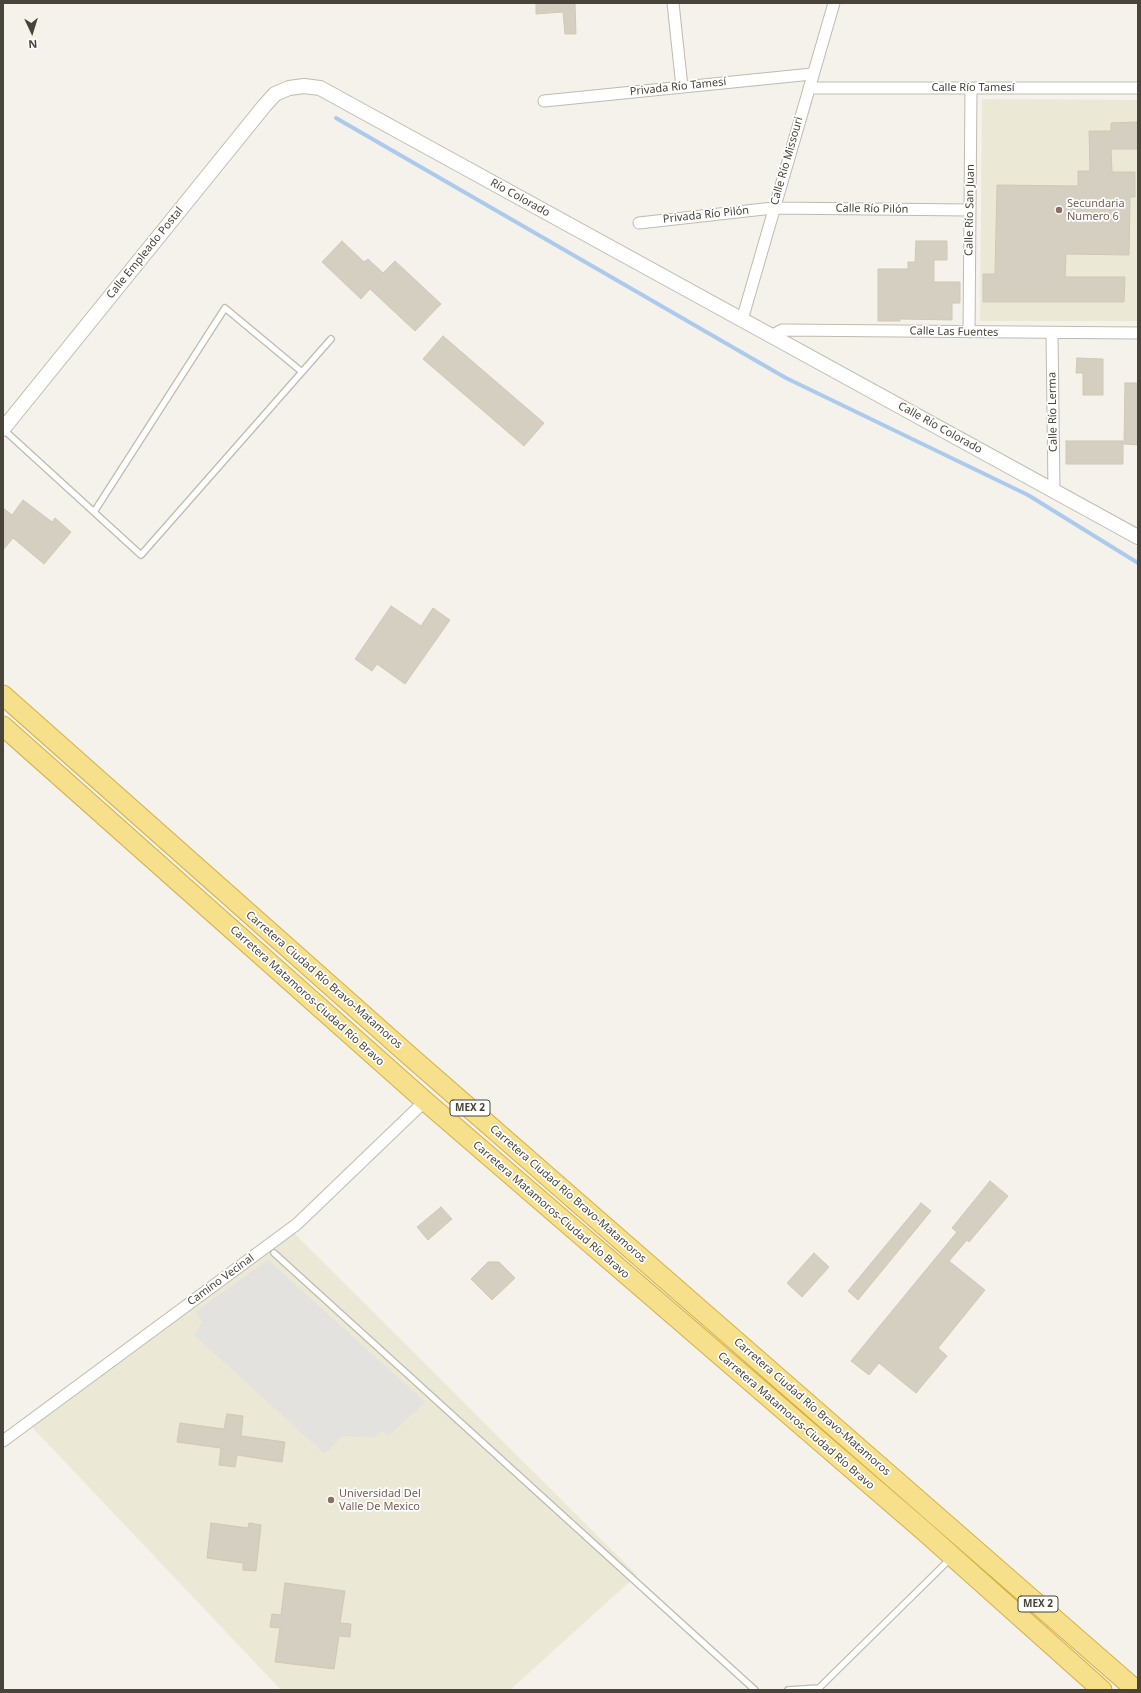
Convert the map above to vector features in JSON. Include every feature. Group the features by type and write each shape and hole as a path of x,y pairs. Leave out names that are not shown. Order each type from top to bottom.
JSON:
{"highway":[{"name":"Carretera Ciudad Río Bravo-Matamoros","path":"3,695 212,882 608,1230 1136,1690"},
{"name":"Carretera Matamoros-Ciudad Río Bravo","path":"3,726 425,1101 924,1531 1102,1690"},
{"path":"197,898 212,882"},
{"path":"594,1247 608,1230"},
{"path":"924,1531 939,1518"}],"street":[{"path":"673,3 682,87"},
{"name":"Calle Río Missouri","path":"742,320 773,208 834,3"},
{"name":"Privada Río Tamesí","path":"544,101 812,74"},
{"name":"Río Colorado","path":"296,86 320,88 742,320"},
{"name":"Calle Empleado Postal","path":"3,429 264,105 276,94 296,86"},
{"name":"Calle Río Tamesí","path":"809,88 1138,88"},
{"name":"Calle Río San Juan","path":"969,332 972,88"},
{"name":"Calle Río Pilón","path":"773,208 970,210"},
{"name":"Privada Río Pilón","path":"638,223 773,208"},
{"name":"Calle Río Colorado","path":"742,320 1138,536"},
{"name":"Calle Las Fuentes","path":"771,336 782,330 1138,334"},
{"name":"Calle Río Lerma","path":"1052,333 1054,491"},
{"name":"Camino Vecinal","path":"3,1441 297,1224 425,1101"}],"lane":[{"path":"94,512 225,308 302,372"},
{"path":"3,429 141,555 331,339"},
{"path":"274,1253 755,1690"},
{"path":"788,1690 819,1688 952,1556"}],"shaded area":[{"name":"Secundaria Numero 6","path":"982,99 1138,100 1138,321 980,321"},
{"name":"Universidad Del Valle De Mexico","path":"294,1233 637,1575 510,1690 281,1690 30,1425"},
{"path":"268,1260 425,1402 389,1436 382,1431 375,1437 342,1436 325,1454 194,1335 202,1322 195,1312"}],"building":[{"path":"536,3 575,3 576,34 565,34 563,12 536,14"},
{"path":"1138,122 1138,149 1111,149 1112,172 1135,172 1135,197 1130,197 1129,255 1066,254 1065,277 1125,277 1124,302 983,302 983,274 995,274 997,185 1078,186 1078,171 1090,171 1089,131 1111,131 1111,123"},
{"path":"342,241 364,262 368,259 383,273 395,261 441,304 415,331 370,289 361,299 322,262"},
{"path":"916,241 947,241 947,260 934,260 934,282 960,282 960,303 952,303 952,320 900,319 900,321 878,321 878,269 908,269 908,262 915,262"},
{"path":"443,336 544,423 524,446 423,359"},
{"path":"1077,358 1103,359 1103,395 1083,395 1083,373 1076,373"},
{"path":"1125,383 1138,383 1138,445 1124,444"},
{"path":"1066,441 1123,441 1123,464 1066,464"},
{"path":"23,500 52,522 55,518 71,532 44,564 13,538 3,550 3,508 12,515"},
{"path":"391,606 421,626 433,608 450,620 405,684 377,664 372,671 355,659"},
{"path":"990,1181 1008,1196 969,1242 967,1240 949,1261 985,1290 938,1348 947,1356 916,1393 879,1363 869,1375 851,1361 957,1232 952,1228"},
{"path":"921,1203 931,1211 858,1300 848,1291"},
{"path":"441,1207 452,1219 428,1240 417,1227"},
{"path":"814,1253 829,1267 802,1297 787,1283"},
{"path":"488,1262 499,1262 515,1278 492,1300 471,1279"},
{"path":"227,1414 243,1416 241,1436 285,1442 282,1462 237,1455 235,1467 219,1465 221,1448 177,1442 180,1423 224,1429"},
{"path":"211,1523 248,1528 249,1523 261,1525 256,1571 243,1570 243,1563 207,1558"},
{"path":"285,1583 345,1591 340,1623 351,1624 350,1637 339,1636 334,1669 275,1662 280,1628 270,1627 272,1614 281,1615"}],"waterway":[{"path":"336,118 786,378 1028,495 1138,563"}],"place":[{"name":"Secundaria Numero 6","path":"1059,210"},
{"name":"Universidad Del Valle De Mexico","path":"331,1500"}]}
